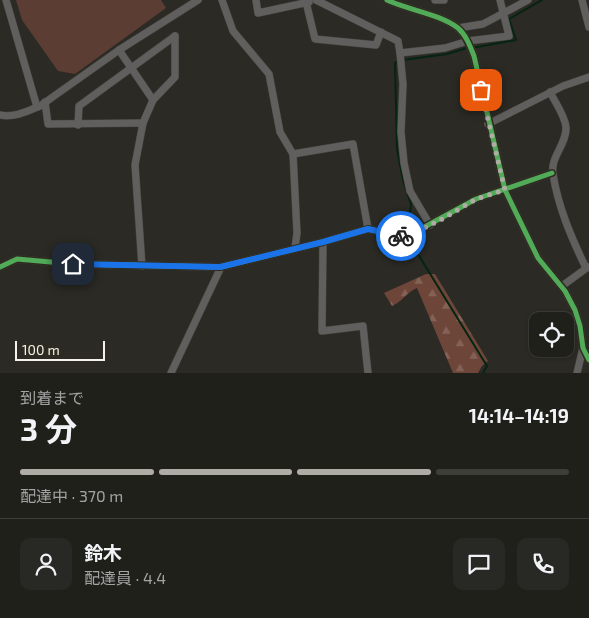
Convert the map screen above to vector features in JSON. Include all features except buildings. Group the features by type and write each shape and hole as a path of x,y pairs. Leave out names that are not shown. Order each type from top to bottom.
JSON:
{"street":[{"path":"6,0 36,108"},
{"path":"0,116 27,112 36,108 119,50 198,0"},
{"path":"222,0 233,31 269,74 280,132 293,154 297,233 295,248"},
{"path":"256,0 258,13 315,0 398,41 403,84 401,132 404,163 410,191 430,225"},
{"path":"387,0 442,20 458,28 468,41 474,56 488,124 505,190 538,258 562,286 575,310 583,348 589,360"},
{"path":"436,0 444,0"},
{"path":"400,53 445,48 468,41 510,36 500,0"},
{"path":"458,28 483,24 528,0"},
{"path":"582,0 589,27"},
{"path":"306,2 315,39 376,45 381,32"},
{"path":"78,125 79,106 176,36 175,77 153,100 143,123 135,165 142,266"},
{"path":"119,50 153,100"},
{"path":"488,124 550,92 589,77"},
{"path":"550,92 566,125 565,135 554,161 552,173 569,232 587,267 562,286"},
{"path":"45,102 48,124 143,123"},
{"path":"293,154 352,144 368,229"},
{"path":"0,267 17,259 73,264 220,267 368,229 406,237 476,199 552,173"},
{"path":"323,242 322,331 363,326 368,373"},
{"path":"171,373 220,267"},
{"path":"577,373 583,348"}],"green space":[{"path":"426,274 435,274 488,361 478,373 453,373 417,288 392,306 384,293"}],"shaded area":[{"path":"16,0 161,0 166,8 75,74 58,71 22,20"}],"waterway":[{"path":"472,48 516,40 509,19 542,0"},
{"path":"403,60 447,54 467,48"},
{"path":"399,61 395,63 397,149 403,180 411,204 410,213 399,223 406,234"},
{"path":"408,238 487,366 483,373"}],"cycle path":[{"path":"387,0 451,23 466,37 474,56 505,190 538,258 565,291 575,310 580,326 583,348 589,360"},
{"path":"0,267 17,259 73,264 221,267 368,229 406,237 476,199 552,173"}],"way so far":[{"path":"401,236 406,237 476,199 505,190 481,90"}],"route":[{"path":"73,264 220,267 368,229 401,236"}]}
